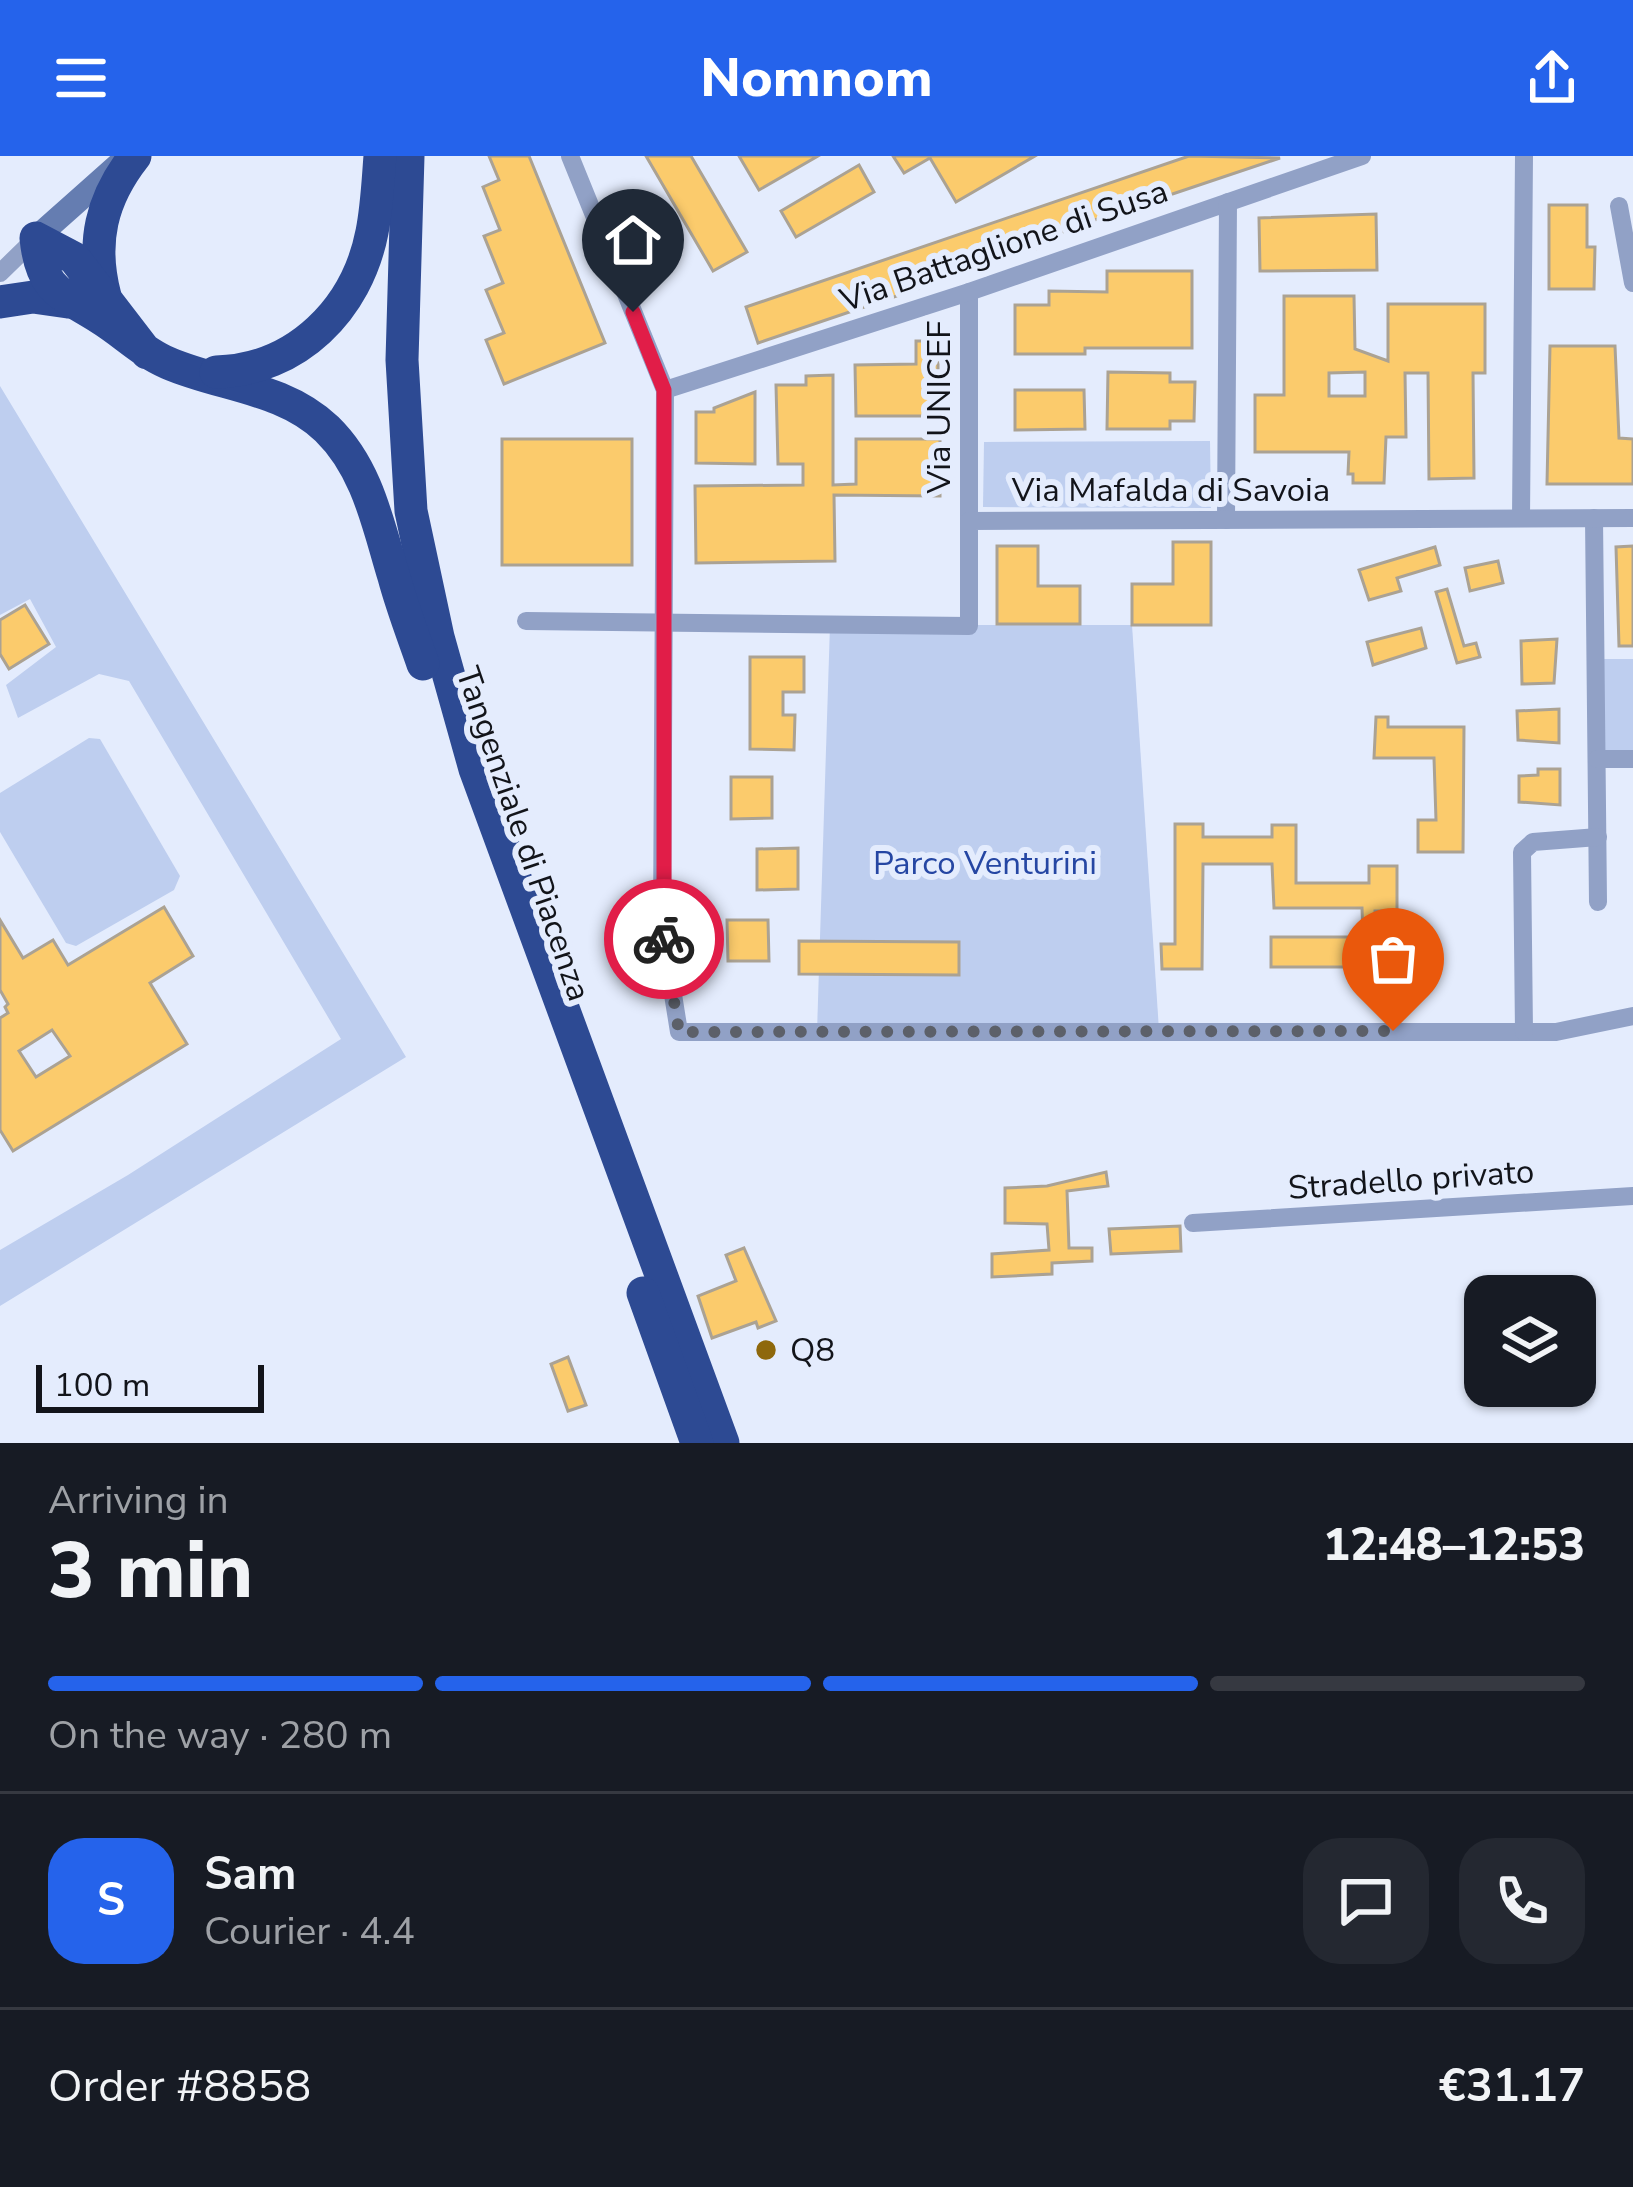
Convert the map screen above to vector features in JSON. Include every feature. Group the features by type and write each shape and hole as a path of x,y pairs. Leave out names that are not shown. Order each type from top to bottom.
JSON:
{"highway":[{"path":"107,304 98,236 110,193 132,156"},
{"path":"188,371 223,372 274,361 328,323 358,280 372,232 383,156"},
{"name":"Tangenziale di Piacenza","path":"383,156 383,364 392,517 423,664 457,782 697,1443"},
{"name":"Tangenziale di Piacenza","path":"408,156 403,382 411,511 438,637 475,769 723,1443"},
{"path":"36,238 39,266 48,284 68,302 101,318 148,353 188,371 273,395 308,414 346,451 380,521 423,664"},
{"path":"36,238 74,258 148,353"},
{"path":"0,302 33,297 68,302"}],"street":[{"path":"0,273 132,156"},
{"path":"570,156 664,390 662,926 679,1032 1556,1032 1633,1016"},
{"name":"Via Battaglione di Susa","path":"664,390 969,292 1362,156"},
{"path":"1521,518 1523,156"},
{"path":"1226,520 1228,202"},
{"path":"1619,206 1633,283"},
{"name":"Via UNICEF","path":"969,292 969,521"},
{"path":"1594,518 1598,902"},
{"name":"Via Mafalda di Savoia","path":"526,621 969,626 969,521 1633,518"},
{"path":"1597,759 1633,759"},
{"path":"1524,1032 1522,851 1533,842 1598,837"},
{"name":"Stradello privato","path":"1193,1223 1633,1196"}],"green space":[{"path":"0,386 406,1057 0,1306 0,1250 341,1039 129,681 99,674 18,718 6,685 56,647 30,599 0,615"},
{"path":"1210,441 1211,508 983,507 984,442"},
{"name":"Parco Venturini","path":"830,625 1132,625 1159,1030 817,1032"},
{"path":"1601,659 1633,659 1633,750 1597,751"},
{"path":"89,738 100,739 180,876 174,890 76,946 66,943 0,832 0,793"}],"building":[{"path":"489,156 529,156 605,343 504,384 486,340 504,333 486,290 503,283 484,236 500,230 483,187 499,180"},
{"path":"646,156 691,156 747,252 713,271"},
{"path":"739,156 818,156 759,190"},
{"path":"893,156 1035,156 956,202 930,158 904,173"},
{"path":"1189,156 1280,158 1077,226 1045,240 1047,245 758,343 746,307"},
{"path":"859,165 874,192 796,237 781,211"},
{"path":"1549,205 1587,205 1587,247 1595,247 1594,289 1549,289"},
{"path":"1376,214 1377,270 1260,271 1259,218"},
{"path":"1107,271 1192,271 1192,348 1085,348 1085,354 1015,354 1015,305 1049,305 1049,291 1107,292"},
{"path":"1284,296 1354,296 1355,349 1388,361 1388,304 1485,304 1485,373 1473,373 1474,478 1429,479 1428,373 1405,373 1406,437 1386,437 1384,483 1353,483 1353,474 1348,474 1349,452 1255,452 1255,395 1284,395","holes":["1365,372 1365,396 1329,396 1329,373"]},
{"path":"916,341 938,341 938,416 856,416 855,365 916,364"},
{"path":"1550,346 1615,346 1619,438 1633,439 1633,484 1547,484"},
{"path":"1108,372 1170,373 1170,382 1195,382 1194,421 1170,421 1170,429 1107,429"},
{"path":"833,375 833,485 856,484 856,439 940,439 940,496 834,495 835,561 696,563 695,486 803,485 803,464 778,464 776,385 806,385 806,376"},
{"path":"1015,390 1084,390 1085,429 1015,430"},
{"path":"755,392 755,464 696,463 696,412 714,412"},
{"path":"502,439 632,439 632,565 502,565"},
{"path":"1173,542 1211,542 1211,625 1132,625 1132,584 1173,584"},
{"path":"997,546 1038,546 1038,586 1080,586 1080,624 997,624"},
{"path":"1633,546 1633,646 1619,646 1616,547"},
{"path":"1435,547 1440,565 1397,578 1401,591 1369,600 1359,570"},
{"path":"1498,561 1503,583 1470,591 1465,568"},
{"path":"1447,589 1464,646 1476,643 1480,657 1457,663 1436,592"},
{"path":"25,605 49,644 9,669 0,654 0,620"},
{"path":"1421,628 1426,648 1373,665 1367,642"},
{"path":"1557,639 1554,683 1522,684 1521,641"},
{"path":"750,657 804,657 804,692 783,692 783,715 795,715 794,750 750,749"},
{"path":"1559,709 1559,743 1518,740 1517,711"},
{"path":"1376,717 1388,717 1388,727 1464,727 1463,852 1418,852 1418,820 1436,820 1434,758 1374,758"},
{"path":"1538,769 1560,769 1560,805 1519,802 1519,776 1538,775"},
{"path":"731,777 772,777 772,818 731,819"},
{"path":"1175,824 1203,824 1203,837 1272,837 1272,825 1296,825 1296,883 1369,883 1369,866 1397,866 1397,911 1375,911 1375,937 1398,937 1398,967 1271,967 1271,937 1363,937 1362,908 1274,908 1272,864 1203,864 1202,969 1162,969 1161,944 1175,944"},
{"path":"798,848 798,889 757,890 757,849"},
{"path":"164,907 193,956 150,983 187,1044 13,1151 0,1130 0,1018 8,1013 8,1004 0,990 0,920 23,958 53,940 68,965","holes":["52,1030 70,1056 36,1077 19,1051"]},
{"path":"727,920 768,920 769,961 728,961"},
{"path":"799,941 959,942 959,975 799,974"},
{"path":"1106,1172 1108,1186 1067,1191 1069,1248 1092,1248 1092,1261 1052,1263 1052,1274 992,1277 992,1254 1049,1250 1047,1224 1005,1223 1005,1188 1047,1186"},
{"path":"1180,1226 1181,1251 1111,1254 1109,1229"},
{"path":"744,1248 776,1321 758,1328 756,1322 712,1338 698,1296 736,1281 726,1255"},
{"path":"568,1357 586,1405 568,1411 551,1364"}],"way so far":[{"path":"664,939 679,1032 1393,1031"}],"place":[{"name":"Q8","path":"766,1350"}],"route":[{"path":"633,312 664,390 664,939"}]}
